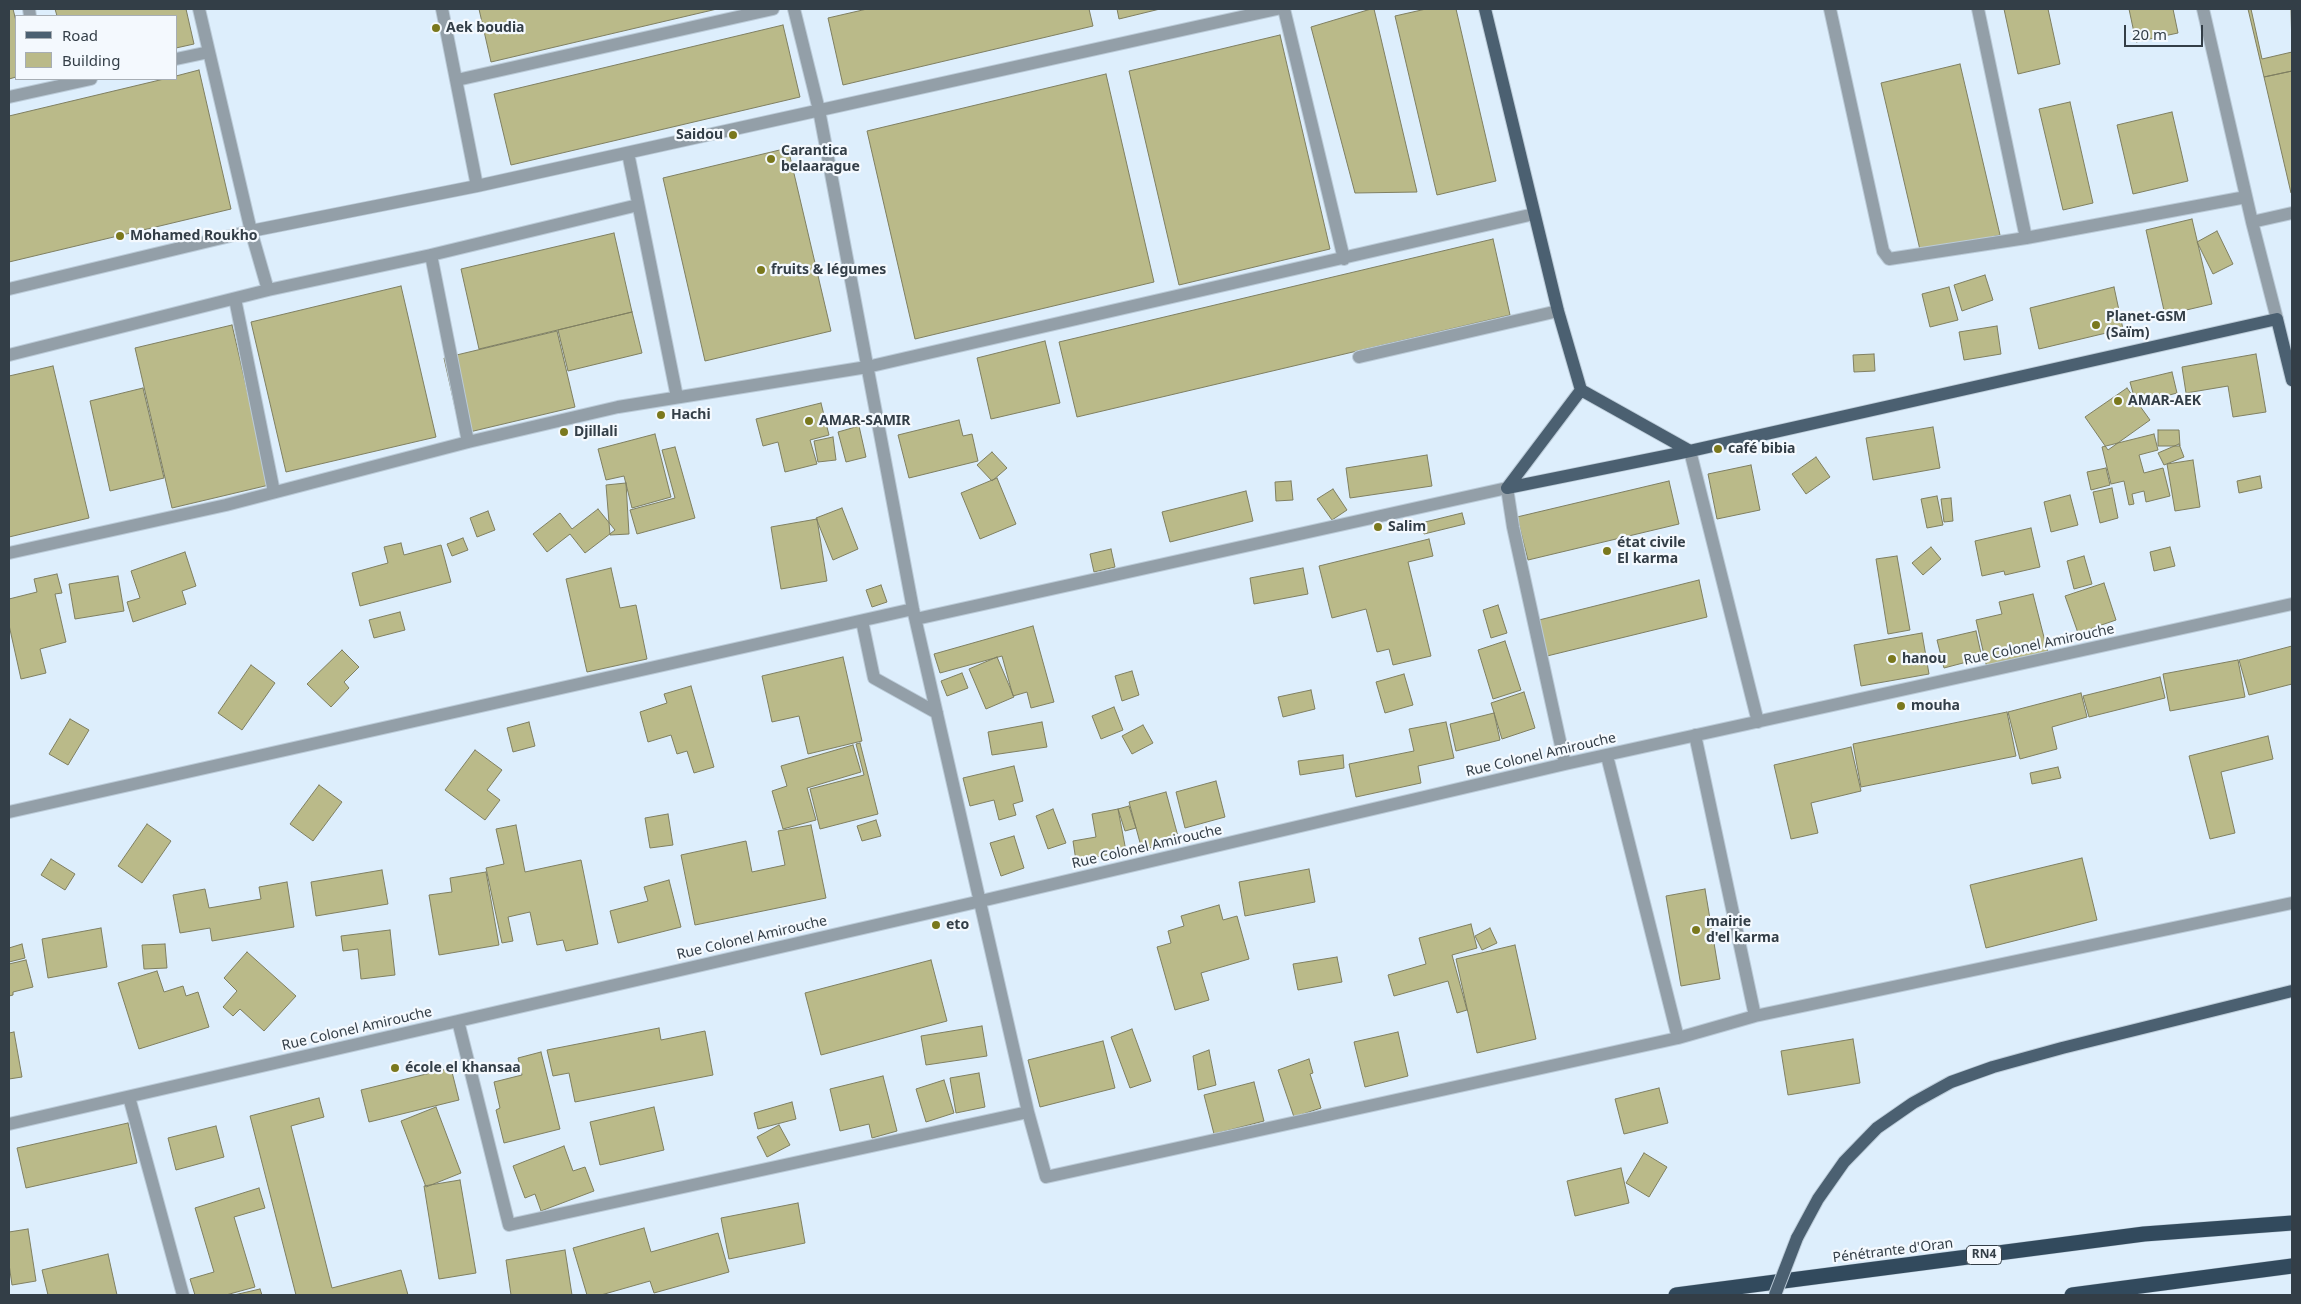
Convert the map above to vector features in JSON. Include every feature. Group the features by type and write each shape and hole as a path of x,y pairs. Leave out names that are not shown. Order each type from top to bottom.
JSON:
{"highway":[{"name":"Pénétrante d'Oran","path":"1676,1295 2144,1234 2292,1223"},
{"path":"2072,1295 2292,1266"}],"main road":[{"path":"1485,9 1558,311 1581,390 1690,450"},
{"path":"1507,488 1690,450 2277,319 2292,380"},
{"path":"1507,488 1581,390"},
{"path":"1774,1295 1797,1238 1818,1199 1833,1177 1844,1162 1870,1135 1913,1103 1951,1082 2018,1060 2292,991"}],"street":[{"path":"199,9 251,231 268,290"},
{"path":"442,9 477,186"},
{"path":"457,80 773,9"},
{"path":"794,9 819,110 914,614 1028,1112 1046,1176 1678,1038 1755,1016 2292,903"},
{"path":"9,289 251,231 477,186 1275,9"},
{"path":"1284,9 1344,259"},
{"path":"1830,9 1883,250 1889,259 2026,238 2246,197"},
{"path":"1978,9 2026,238"},
{"path":"2203,9 2246,197 2277,319"},
{"path":"178,59 209,52"},
{"path":"9,98 45,84 82,80"},
{"path":"628,153 677,397"},
{"path":"9,355 234,298 431,255 638,205"},
{"path":"2252,222 2292,213"},
{"path":"9,553 274,492 468,442 618,407 867,367 1534,214"},
{"path":"431,255 468,442"},
{"path":"234,298 274,492"},
{"path":"1359,357 1558,311"},
{"path":"1690,450 1758,722"},
{"path":"9,812 862,621 914,614 1507,488 1513,527 1565,764"},
{"name":"Rue Colonel Amirouche","path":"9,1124 980,902 1565,764 2292,604"},
{"path":"862,621 874,678 937,713"},
{"path":"1695,735 1755,1016"},
{"path":"1607,756 1678,1038"},
{"path":"458,1021 509,1225 1028,1112"},
{"path":"129,1097 183,1295"}],"building":[{"path":"9,9 13,9 15,17 15,77 9,79"},
{"path":"55,9 186,9 194,44 178,48 178,15 57,15"},
{"path":"479,9 717,9 491,62"},
{"path":"867,9 1089,9 1093,26 843,85 828,18"},
{"path":"1117,9 1160,9 1119,19"},
{"path":"1374,9 1417,192 1355,193 1311,27"},
{"path":"1426,9 1456,9 1496,181 1437,195 1395,16"},
{"path":"2004,9 2048,9 2060,64 2018,74"},
{"path":"2129,9 2173,9 2178,33 2136,42"},
{"path":"2248,9 2292,9 2292,71 2264,77"},
{"path":"2251,9 2291,9 2292,52 2262,59"},
{"path":"783,25 800,97 511,165 494,94"},
{"path":"1280,35 1330,249 1179,285 1129,71"},
{"path":"1960,64 2000,235 1921,254 1881,83"},
{"path":"199,70 231,209 9,262 9,116 160,80 178,80 178,75"},
{"path":"2292,71 2292,193 2291,193 2264,77"},
{"path":"1106,74 1154,282 915,339 867,131"},
{"path":"2070,102 2093,203 2063,210 2039,109"},
{"path":"2172,112 2188,181 2133,194 2117,125"},
{"path":"788,148 831,331 705,361 663,178"},
{"path":"2192,219 2212,304 2165,315 2146,230"},
{"path":"2217,231 2233,264 2213,274 2197,242"},
{"path":"614,233 632,312 479,349 461,269"},
{"path":"1493,239 1510,315 1077,417 1059,342"},
{"path":"1985,275 1993,300 1962,311 1954,285"},
{"path":"401,286 436,437 286,472 251,322"},
{"path":"1949,287 1958,320 1930,327 1922,294"},
{"path":"2114,287 2123,329 2039,349 2030,308"},
{"path":"632,312 642,353 568,371 558,330"},
{"path":"232,325 269,485 172,508 135,348"},
{"path":"1997,326 2001,354 1964,360 1959,332"},
{"path":"557,331 575,407 461,434 444,358"},
{"path":"1045,341 1060,403 991,419 977,358"},
{"path":"1874,354 1875,371 1854,372 1853,355"},
{"path":"2256,354 2266,412 2233,417 2228,386 2186,393 2182,367"},
{"path":"53,366 89,518 9,537 9,376"},
{"path":"2172,372 2177,393 2136,404 2130,382"},
{"path":"143,388 164,478 110,491 90,401"},
{"path":"2127,388 2150,420 2108,450 2085,417"},
{"path":"821,403 829,435 810,440 817,464 785,472 778,442 763,446 756,419"},
{"path":"959,420 963,436 972,434 978,461 909,478 898,435"},
{"path":"859,426 866,457 846,462 838,432"},
{"path":"1933,427 1940,468 1873,480 1866,438"},
{"path":"2158,430 2179,430 2180,446 2158,446"},
{"path":"655,434 671,497 632,508 624,476 606,480 598,449"},
{"path":"2154,434 2158,450 2139,455 2144,473 2163,468 2170,496 2146,502 2144,491 2132,494 2134,504 2129,505 2124,481 2111,484 2102,447"},
{"path":"833,437 836,460 818,462 814,441"},
{"path":"2179,444 2184,457 2164,465 2158,453"},
{"path":"675,447 695,518 637,534 630,510 675,498 662,450"},
{"path":"992,452 1007,468 992,481 977,465"},
{"path":"1427,455 1432,486 1350,498 1346,468"},
{"path":"1816,457 1830,477 1806,494 1792,474"},
{"path":"2193,460 2200,507 2175,511 2167,464"},
{"path":"1751,465 1760,510 1717,519 1708,474"},
{"path":"2106,468 2110,485 2091,490 2087,472"},
{"path":"2260,476 2262,488 2239,493 2237,481"},
{"path":"997,478 1016,524 980,539 961,493"},
{"path":"1291,481 1293,500 1276,501 1275,482"},
{"path":"1669,481 1679,524 1528,560 1517,517"},
{"path":"626,483 629,534 610,535 606,485"},
{"path":"2112,488 2118,518 2100,523 2093,492"},
{"path":"1333,489 1347,510 1332,520 1317,499"},
{"path":"1246,491 1253,521 1170,542 1162,512"},
{"path":"2070,495 2078,525 2051,532 2044,502"},
{"path":"1937,496 1943,525 1927,528 1921,499"},
{"path":"1951,498 1953,521 1944,522 1941,499"},
{"path":"842,508 858,549 833,560 816,518"},
{"path":"598,509 615,530 585,553 570,534 547,552 533,534 560,513 572,529"},
{"path":"488,511 495,530 477,537 470,518"},
{"path":"1462,513 1465,524 1424,534 1421,523"},
{"path":"817,519 827,581 781,589 771,527"},
{"path":"2031,528 2040,567 2005,575 2004,571 1982,576 1975,541"},
{"path":"463,538 468,550 452,556 447,544"},
{"path":"1429,539 1433,556 1408,562 1431,656 1393,665 1389,649 1377,652 1366,609 1332,618 1319,566"},
{"path":"401,543 404,555 441,545 451,582 360,606 352,573 388,563 384,547"},
{"path":"1931,547 1941,559 1923,575 1912,563"},
{"path":"2170,547 2175,566 2154,571 2150,552"},
{"path":"1111,549 1115,567 1094,572 1090,554"},
{"path":"185,552 196,586 182,591 186,604 133,622 127,602 140,598 131,571"},
{"path":"1897,556 1910,630 1888,634 1876,559"},
{"path":"2084,556 2092,584 2074,589 2067,561"},
{"path":"611,568 620,608 636,605 647,659 587,672 566,579"},
{"path":"1303,568 1308,594 1254,604 1250,578"},
{"path":"57,574 62,593 55,594 66,642 40,649 46,673 21,679 9,625 9,599 37,592 34,579"},
{"path":"118,576 124,611 75,619 69,584"},
{"path":"1699,580 1707,617 1547,656 1539,620"},
{"path":"2104,583 2116,620 2078,633 2065,596"},
{"path":"881,585 887,602 872,607 866,590"},
{"path":"2033,594 2048,653 1987,668 1976,620 2002,614 1999,602"},
{"path":"1498,605 1507,633 1491,638 1483,610"},
{"path":"400,612 405,630 374,638 369,620"},
{"path":"1033,626 1054,702 1031,708 1027,692 1013,696 1002,656 940,673 934,654"},
{"path":"1976,631 1982,658 1944,668 1937,640"},
{"name":"hanou","path":"1922,633 1929,674 1861,686 1854,645"},
{"path":"1505,641 1521,690 1493,699 1478,650"},
{"path":"2292,646 2292,684 2249,695 2239,660"},
{"path":"342,650 359,667 344,682 349,688 331,707 307,684"},
{"path":"843,657 862,741 808,754 799,716 772,722 762,676"},
{"path":"997,657 1014,697 986,709 969,669"},
{"path":"2238,660 2245,697 2170,711 2163,674"},
{"path":"251,665 275,683 242,730 218,713"},
{"path":"1132,671 1139,695 1122,701 1115,676"},
{"path":"962,673 968,688 947,696 941,681"},
{"path":"1404,674 1413,705 1385,713 1376,682"},
{"path":"2160,677 2165,698 2089,717 2083,696"},
{"path":"691,686 714,767 694,773 687,751 677,754 671,735 648,742 640,712 667,703 664,694"},
{"path":"1311,690 1315,709 1283,717 1278,697"},
{"path":"1524,692 1535,728 1502,739 1491,703"},
{"path":"2081,693 2087,717 2052,727 2057,749 2020,759 2008,712"},
{"path":"1114,707 1123,730 1101,739 1092,716"},
{"path":"2007,712 2016,756 1861,787 1853,744"},
{"path":"1494,713 1500,740 1456,751 1450,724"},
{"path":"70,719 89,730 68,765 49,754"},
{"path":"529,722 535,746 513,752 507,728"},
{"path":"1042,722 1047,747 992,755 988,732"},
{"path":"1446,722 1454,758 1418,766 1421,783 1356,797 1349,764 1414,751 1409,729"},
{"path":"1143,725 1153,743 1132,754 1122,736"},
{"path":"2268,736 2273,759 2221,772 2235,833 2210,839 2189,756"},
{"path":"860,743 878,814 820,829 810,789 864,775 856,744"},
{"path":"853,745 861,772 807,788 816,820 783,829 772,791 787,786 781,766"},
{"path":"1851,747 1861,791 1811,803 1818,833 1791,839 1774,765"},
{"path":"475,750 502,770 487,790 500,800 485,820 445,790"},
{"path":"1343,755 1344,768 1300,775 1298,761"},
{"path":"1014,766 1023,801 1013,804 1016,815 999,820 994,800 970,806 963,778"},
{"path":"2058,767 2061,778 2032,784 2030,773"},
{"path":"1216,781 1225,817 1185,828 1176,792"},
{"path":"319,785 342,802 313,841 290,824"},
{"path":"1166,792 1179,840 1142,850 1129,802"},
{"path":"1129,806 1136,828 1125,831 1118,809"},
{"path":"1053,809 1066,843 1048,849 1036,816"},
{"path":"1118,809 1126,851 1076,861 1073,841 1096,837 1092,814"},
{"path":"668,814 673,845 650,848 645,818"},
{"path":"876,820 881,836 862,841 857,826"},
{"path":"147,824 171,841 142,883 118,866"},
{"path":"516,825 525,872 581,860 598,944 566,951 563,940 537,945 530,912 508,917 513,941 502,943 486,868 504,864 496,829"},
{"path":"811,825 826,898 695,925 681,855 746,841 752,872 785,865 778,831"},
{"path":"1014,836 1024,868 1001,876 990,843"},
{"path":"2082,858 2097,920 1986,948 1970,885"},
{"path":"51,859 75,874 65,890 41,875"},
{"path":"1309,869 1315,902 1245,916 1239,882"},
{"path":"382,870 388,904 316,916 311,882"},
{"path":"486,872 499,945 439,955 429,895 452,892 450,878"},
{"path":"669,880 681,927 618,943 610,911 648,901 644,887"},
{"path":"287,882 294,927 212,941 210,928 180,933 173,895 205,889 209,908 261,899 259,887"},
{"path":"1705,889 1720,979 1681,986 1666,896"},
{"path":"1219,905 1223,920 1237,916 1249,959 1201,973 1209,1000 1175,1010 1157,947 1171,943 1168,931 1184,926 1181,916"},
{"path":"1471,924 1477,948 1452,955 1467,1010 1457,1013 1448,981 1394,996 1388,975 1426,964 1419,938"},
{"path":"101,928 107,967 48,978 42,939"},
{"path":"1490,928 1497,943 1482,950 1475,936"},
{"path":"390,930 395,975 361,979 358,949 343,951 341,936"},
{"path":"22,944 25,958 9,962 9,948"},
{"path":"165,944 167,968 144,969 142,945"},
{"path":"1515,945 1536,1039 1477,1053 1456,959"},
{"path":"247,952 296,996 264,1031 240,1009 233,1016 223,1007 237,991 224,978"},
{"path":"1337,957 1342,982 1298,990 1293,964"},
{"path":"26,960 33,987 13,992 13,995 9,996 9,964"},
{"path":"931,960 947,1021 821,1055 805,993"},
{"path":"157,971 164,992 183,986 186,996 198,992 209,1027 139,1049 118,983"},
{"path":"982,1026 987,1056 926,1065 921,1036"},
{"path":"659,1028 661,1040 705,1031 713,1075 575,1102 569,1073 553,1076 547,1050"},
{"path":"1132,1029 1151,1081 1130,1088 1111,1037"},
{"path":"14,1032 22,1077 9,1079 9,1033"},
{"path":"1398,1032 1408,1076 1365,1087 1354,1042"},
{"path":"1853,1039 1860,1083 1788,1095 1781,1051"},
{"path":"1103,1041 1115,1088 1040,1107 1028,1060"},
{"path":"1209,1050 1216,1085 1198,1090 1193,1056"},
{"path":"541,1052 560,1129 504,1143 496,1110 500,1108 494,1082 522,1075 518,1058"},
{"path":"1309,1059 1313,1073 1310,1074 1321,1108 1294,1117 1278,1070"},
{"path":"451,1068 459,1100 369,1122 361,1090"},
{"path":"979,1073 985,1107 956,1113 950,1078"},
{"path":"883,1076 897,1131 872,1138 869,1124 840,1131 830,1089"},
{"path":"944,1080 954,1113 926,1122 916,1089"},
{"path":"1254,1082 1264,1121 1214,1134 1204,1095"},
{"path":"1659,1088 1668,1123 1624,1134 1615,1099"},
{"path":"319,1098 324,1117 291,1126 332,1288 401,1270 408,1295 296,1295 250,1116"},
{"path":"792,1102 796,1119 758,1129 754,1113"},
{"path":"436,1107 461,1173 426,1187 401,1121"},
{"path":"654,1107 664,1150 600,1165 590,1122"},
{"path":"128,1123 137,1163 26,1188 17,1148"},
{"path":"779,1125 790,1145 767,1157 757,1137"},
{"path":"216,1126 224,1157 176,1170 168,1138"},
{"path":"564,1146 573,1171 585,1167 594,1191 541,1211 535,1194 525,1198 513,1166"},
{"path":"1644,1153 1667,1167 1649,1197 1626,1183"},
{"path":"1621,1168 1629,1203 1575,1216 1567,1181"},
{"path":"460,1180 476,1273 439,1279 424,1186"},
{"path":"259,1188 265,1208 234,1217 255,1287 226,1295 195,1295 190,1279 214,1272 195,1208"},
{"path":"798,1203 805,1243 729,1259 721,1218"},
{"path":"644,1228 651,1252 718,1233 729,1272 654,1293 650,1281 601,1295 587,1295 573,1248"},
{"path":"28,1229 36,1281 12,1285 9,1264 9,1232"},
{"path":"565,1250 572,1295 511,1295 506,1260"},
{"path":"108,1254 117,1295 48,1295 42,1270"},
{"path":"260,1289 262,1295 234,1295"}],"place":[{"name":"Aek boudia","path":"436,28"},
{"name":"Saidou","path":"733,135"},
{"name":"Carantica belaarague","path":"771,159"},
{"name":"Mohamed Roukho","path":"120,236"},
{"name":"fruits & légumes","path":"761,270"},
{"name":"Planet-GSM (Saïm)","path":"2096,325"},
{"name":"AMAR-AEK","path":"2118,401"},
{"name":"Hachi","path":"661,415"},
{"name":"AMAR-SAMIR","path":"809,421"},
{"name":"Djillali","path":"564,432"},
{"name":"café bibia","path":"1718,449"},
{"name":"Salim","path":"1378,527"},
{"name":"état civile El karma","path":"1607,551"},
{"name":"hanou","path":"1892,659"},
{"name":"mouha","path":"1901,706"},
{"name":"eto","path":"936,925"},
{"name":"mairie d'el karma","path":"1696,930"},
{"name":"école el khansaa","path":"395,1068"}]}
